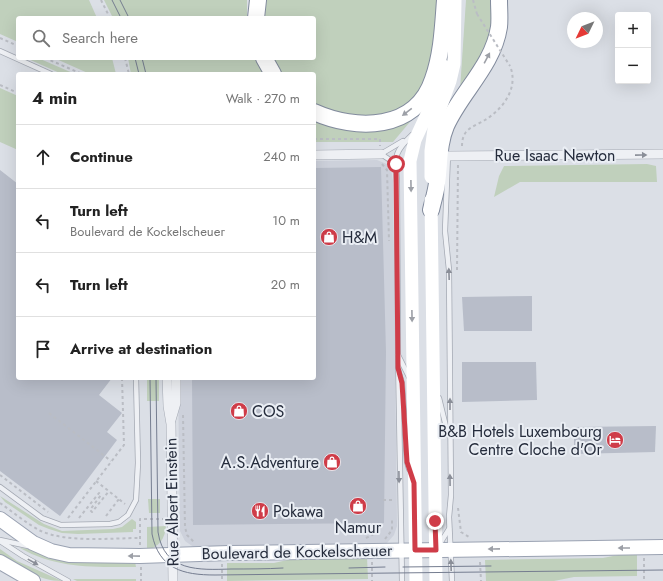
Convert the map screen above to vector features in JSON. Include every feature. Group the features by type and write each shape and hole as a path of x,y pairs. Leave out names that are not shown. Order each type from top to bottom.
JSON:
{"highway":[{"path":"256,16 258,0"},
{"path":"316,113 329,119 349,123 377,123 390,121 405,114 422,100 433,80 440,54 446,0"},
{"path":"431,210 437,182 438,155 446,127 457,104 473,82 494,46 499,27 499,0"},
{"path":"265,60 272,72"}],"main road":[{"path":"416,581 408,550 414,483 410,161 415,140 440,86 445,61 446,0"},
{"path":"436,581 431,151 435,122 450,81 454,64 455,0"},
{"name":"Boulevard de Kockelscheuer","path":"0,519 33,543 51,551 69,555 173,555 663,547"},
{"path":"0,562 33,581"}],"street":[{"name":"Rue Isaac Newton","path":"448,151 460,155 663,154"},
{"path":"316,155 381,154"},
{"name":"Rue Albert Einstein","path":"167,380 168,406 171,424 173,581"},
{"name":"Rue Albert Einstein","path":"171,424 176,403 176,380"}],"lane":[{"path":"0,51 16,58"},
{"path":"20,60 46,72"},
{"path":"454,122 473,82"},
{"path":"402,581 408,550 398,368 396,157 398,151 424,122"},
{"path":"396,164 381,154 414,133"},
{"path":"448,151 445,231 449,270 449,529 452,581"},
{"path":"398,353 413,385"},
{"path":"398,368 402,383 407,462 414,483"},
{"path":"433,373 450,443"},
{"path":"0,487 42,518 61,526 114,523 128,515 136,500 138,462 136,380"},
{"path":"436,550 449,529"},
{"name":"Boulevard de Kockelscheuer","path":"0,540 51,551"},
{"name":"Boulevard de Kockelscheuer","path":"0,540 68,581"}],"path":[{"path":"101,0 109,16"},
{"path":"457,181 463,138 466,132 491,116 508,97 513,73 477,14 473,0"},
{"path":"0,38 16,45"},
{"path":"50,60 77,72"},
{"path":"125,60 128,72"},
{"path":"0,85 16,92"},
{"path":"316,140 380,139 380,143"},
{"path":"382,165 387,170 388,184"},
{"path":"68,519 124,445 122,380"},
{"path":"183,409 184,518"},
{"path":"49,413 111,461"},
{"path":"0,475 54,515"},
{"path":"96,481 132,508 140,519 140,538"},
{"path":"79,519 99,493 101,495 90,510 92,512 109,491"},
{"path":"104,519 119,499"},
{"path":"383,500 392,500"},
{"path":"64,518 85,519"},
{"path":"140,519 166,519"},
{"path":"383,540 392,530 392,521"},
{"path":"458,521 461,532 465,536 476,538"},
{"path":"363,539 374,536 380,531 380,523"}],"shaded area":[{"path":"377,160 389,165 391,169 393,181 397,526 394,535 387,543 380,546 195,548 185,541 180,531 178,380 316,380 316,161"}],"green space":[{"path":"0,0 89,0 96,16 16,16 16,41 0,34"},
{"path":"104,0 247,0 247,16 112,16"},
{"path":"266,0 437,0 437,17 434,40 426,81 417,95 405,106 391,112 376,116 360,116 344,114 328,109 316,104 316,72 281,72 274,60 316,60 316,16 265,16"},
{"path":"466,0 495,0 493,20 485,49 460,90"},
{"path":"30,60 43,60 70,72 58,72"},
{"path":"58,60 112,60 116,72 86,72"},
{"path":"128,60 257,60 263,72 131,72"},
{"path":"0,88 16,95 16,149 0,142"},
{"path":"420,110 393,142 316,142 316,119 323,122"},
{"path":"647,164 656,166 657,182 520,182 494,197 499,176 504,166"},
{"path":"147,380 159,380 159,401 147,401"},
{"path":"0,496 44,524 62,531 113,529 122,527 132,519 136,522 136,529 133,529 133,532 78,534 62,533 39,525 5,502"},
{"path":"148,499 160,499 160,513 149,513"},
{"path":"166,526 161,542 155,547 147,550 147,527"},
{"path":"20,548 135,561 136,567 91,567 62,563 34,555"},
{"path":"0,549 17,561 62,581 45,579 22,569 0,556"},
{"path":"628,553 637,553 637,576 574,577 554,581 486,581 485,560 603,558"},
{"path":"367,557 368,579 227,581 227,563 274,563 296,558"},
{"path":"73,579 136,579 136,581 77,581"}],"building":[{"path":"381,167 386,352 384,523 193,525 192,380 316,380 316,168"},
{"path":"0,170 16,182 16,380 110,380 99,395 122,413 107,432 117,440 60,516 0,471"},
{"path":"532,296 532,331 464,331 462,297"},
{"path":"462,362 536,362 537,400 462,402"},
{"name":"B&B Hotels Luxembourg Centre Cloche d'Or","path":"656,426 655,452 574,454 574,427"}],"tram line":[{"path":"112,0 120,16"},
{"path":"120,0 128,16"},
{"path":"136,60 138,72"},
{"path":"142,60 146,72"},
{"path":"150,380 152,534 155,546 160,555 174,568 193,574 203,575 663,570"},
{"path":"156,380 158,532 167,555 175,562 195,568 283,568"},
{"path":"403,567 491,566"},
{"path":"349,568 385,567"}],"place":[{"name":"H&M","path":"329,237"},
{"name":"COS","path":"239,411"},
{"name":"B&B Hotels Luxembourg Centre Cloche d'Or","path":"615,440"},
{"name":"A.S.Adventure","path":"332,462"},
{"name":"Namur","path":"358,506"},
{"name":"Pokawa","path":"260,511"}],"route":[{"path":"396,164 398,368 402,383 406,426 407,462 414,483 415,550 436,550 435,521"}]}
